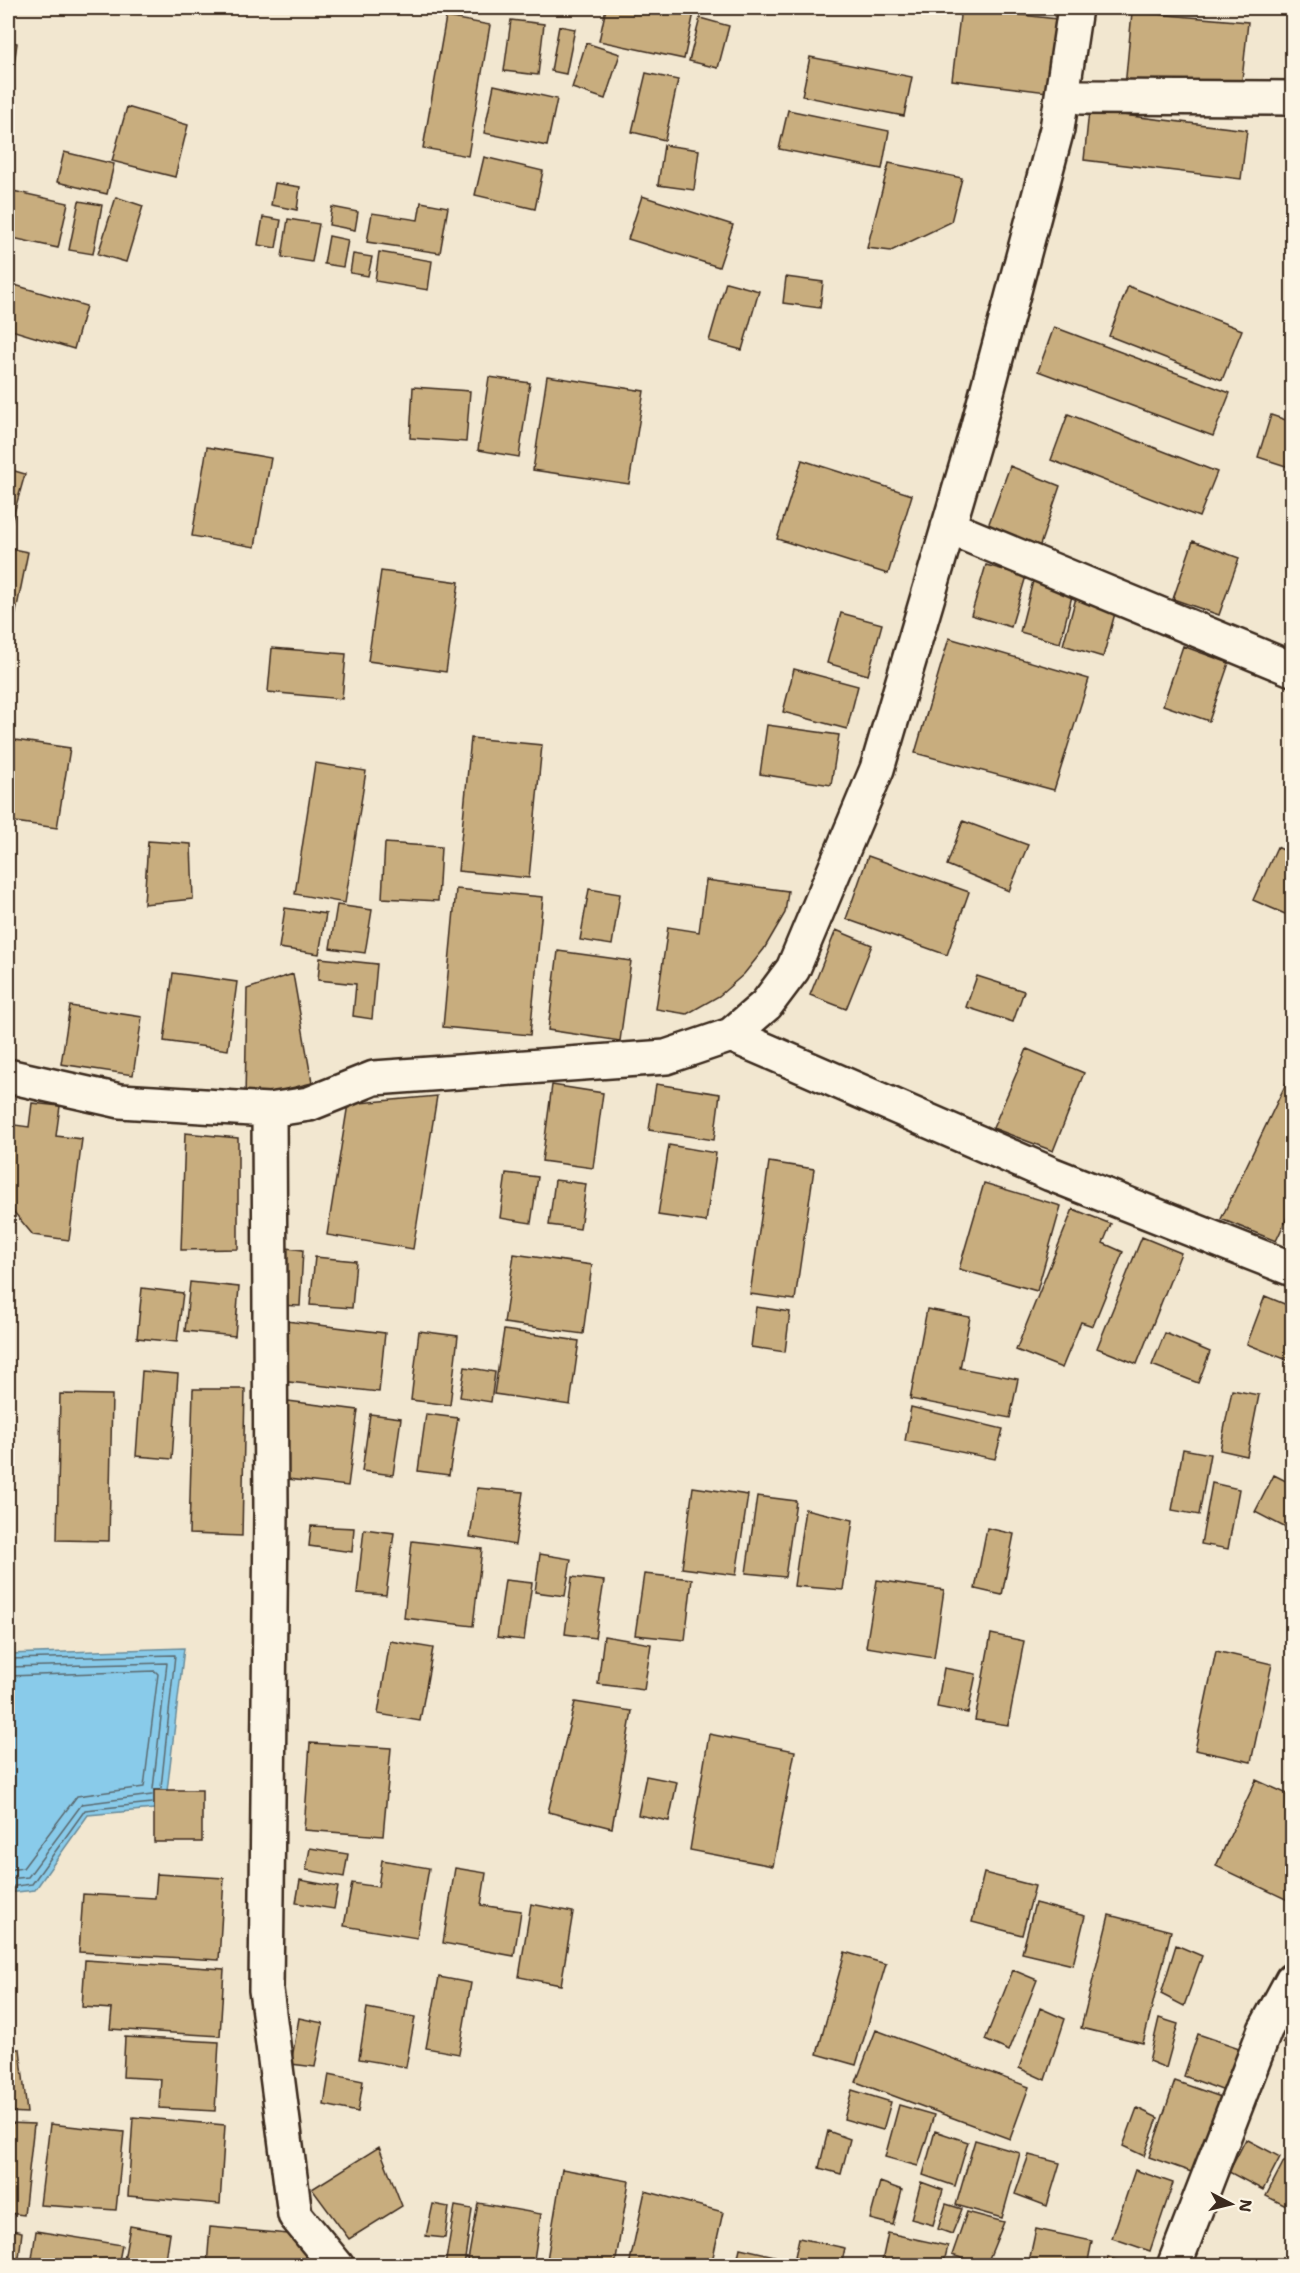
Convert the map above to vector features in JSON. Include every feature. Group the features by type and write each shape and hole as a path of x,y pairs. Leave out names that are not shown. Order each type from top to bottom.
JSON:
{"street":[{"path":"8,1076 120,1101 269,1110 309,1104 374,1078 666,1057 731,1035 766,1005 793,969 877,769 948,527 1057,129 1075,8"},
{"path":"1081,97 1293,98"},
{"path":"948,527 1293,669"},
{"path":"731,1035 1051,1174 1293,1269"},
{"path":"269,1110 271,1513 266,1990 295,2215 337,2265"},
{"path":"1174,2265 1265,2030 1293,1980"}],"water":[{"path":"184,1648 165,1808 88,1815 35,1890 8,1893 8,1654"}],"building":[{"path":"606,8 695,8 684,59 599,41"},
{"path":"961,8 1057,19 1047,92 952,80"},
{"path":"1132,12 1248,22 1239,109 1124,98"},
{"path":"446,17 490,25 468,156 423,148"},
{"path":"700,18 729,26 718,68 689,61"},
{"path":"511,20 544,24 538,75 504,71"},
{"path":"559,26 575,29 566,74 551,71"},
{"path":"8,41 17,43 10,92 8,91"},
{"path":"586,43 620,54 605,99 572,88"},
{"path":"810,57 912,77 904,116 802,96"},
{"path":"646,73 678,80 665,140 632,132"},
{"path":"494,85 557,99 547,146 484,133"},
{"path":"127,107 188,125 175,177 112,161"},
{"path":"788,110 889,131 882,169 779,149"},
{"path":"1089,111 1247,130 1241,179 1084,160"},
{"path":"664,145 699,150 694,190 658,185"},
{"path":"64,152 114,164 107,194 57,182"},
{"path":"484,157 543,171 535,209 475,195"},
{"path":"889,163 962,178 951,222 891,251 867,248"},
{"path":"275,183 300,187 297,210 271,205"},
{"path":"13,191 68,203 58,248 8,237 8,219"},
{"path":"642,196 733,225 719,267 628,239"},
{"path":"116,197 143,206 126,262 98,254"},
{"path":"79,201 102,205 93,254 69,250"},
{"path":"421,202 448,207 440,253 367,242 372,213 418,220"},
{"path":"332,207 358,212 355,230 329,225"},
{"path":"263,217 281,220 276,248 258,245"},
{"path":"288,219 319,224 312,262 282,257"},
{"path":"329,236 348,240 343,267 324,264"},
{"path":"379,252 432,261 428,290 375,281"},
{"path":"353,254 372,257 368,276 350,273"},
{"path":"786,277 823,282 820,308 783,303"},
{"path":"726,282 759,291 742,350 709,341"},
{"path":"8,283 86,306 74,349 8,329"},
{"path":"1128,286 1242,330 1222,380 1109,336"},
{"path":"1054,327 1230,393 1213,436 1038,371"},
{"path":"547,376 644,391 629,484 533,470"},
{"path":"489,377 530,383 519,457 478,450"},
{"path":"413,387 470,391 466,442 410,438"},
{"path":"1068,414 1217,472 1199,517 1051,460"},
{"path":"1271,415 1292,422 1292,468 1258,457"},
{"path":"207,447 271,458 255,547 192,536"},
{"path":"802,460 912,495 888,574 777,539"},
{"path":"1010,466 1060,486 1039,548 988,526"},
{"path":"8,469 25,474 10,527 8,527"},
{"path":"1193,541 1239,558 1219,615 1173,599"},
{"path":"8,548 28,552 12,632 8,631"},
{"path":"986,565 1026,576 1011,627 971,615"},
{"path":"381,571 459,582 446,672 368,661"},
{"path":"1033,581 1073,592 1060,643 1020,632"},
{"path":"1077,594 1117,606 1103,657 1063,645"},
{"path":"841,613 882,624 868,675 827,663"},
{"path":"949,638 1089,679 1054,790 915,753"},
{"path":"1183,646 1229,663 1209,721 1163,705"},
{"path":"272,648 346,654 342,699 268,692"},
{"path":"794,669 858,686 847,729 783,712"},
{"path":"767,725 839,735 831,785 760,774"},
{"path":"471,738 542,745 529,878 458,871"},
{"path":"8,739 70,748 57,828 8,821"},
{"path":"315,763 366,771 345,903 295,894"},
{"path":"963,821 1028,845 1009,891 947,865"},
{"path":"148,841 191,844 193,899 144,904"},
{"path":"385,843 441,847 438,901 382,898"},
{"path":"1277,847 1292,854 1292,917 1253,900"},
{"path":"868,856 969,892 947,955 846,919"},
{"path":"706,880 788,891 785,913 764,949 744,974 719,996 687,1014 656,1009 668,927 699,932"},
{"path":"456,889 543,897 530,1035 443,1027"},
{"path":"589,889 620,894 612,945 580,940"},
{"path":"8,891 14,892 8,933"},
{"path":"337,905 372,910 365,953 330,948"},
{"path":"285,908 326,914 319,954 279,948"},
{"path":"836,930 872,945 846,1009 810,995"},
{"path":"558,951 631,961 620,1041 548,1030"},
{"path":"320,958 377,964 372,1019 353,1016 356,984 318,980"},
{"path":"173,973 237,982 228,1050 164,1041"},
{"path":"293,974 312,1083 245,1099 247,989"},
{"path":"977,976 1024,991 1013,1022 966,1007"},
{"path":"70,1006 142,1017 133,1075 61,1064"},
{"path":"1027,1049 1084,1073 1053,1151 993,1128"},
{"path":"1292,1071 1292,1207 1276,1241 1221,1219"},
{"path":"656,1084 720,1094 714,1140 649,1130"},
{"path":"552,1085 603,1093 593,1168 542,1161"},
{"path":"437,1096 413,1249 327,1235 348,1104"},
{"path":"32,1103 60,1106 56,1136 82,1139 69,1240 33,1235 8,1205 8,1124 29,1127"},
{"path":"185,1133 238,1138 238,1249 181,1250"},
{"path":"669,1145 716,1153 706,1222 658,1215"},
{"path":"769,1162 814,1169 795,1300 750,1294"},
{"path":"506,1173 538,1177 531,1223 500,1218"},
{"path":"555,1180 586,1184 580,1229 549,1225"},
{"path":"984,1183 1061,1206 1037,1291 959,1269"},
{"path":"1073,1209 1111,1224 1103,1243 1123,1252 1093,1326 1081,1322 1062,1368 1016,1350"},
{"path":"1142,1237 1181,1253 1137,1364 1097,1348"},
{"path":"278,1247 303,1250 300,1306 275,1305"},
{"path":"514,1254 592,1265 583,1334 504,1323"},
{"path":"315,1257 356,1261 352,1308 310,1305"},
{"path":"190,1282 239,1287 235,1336 185,1331"},
{"path":"142,1288 183,1293 177,1342 137,1338"},
{"path":"1265,1296 1292,1307 1292,1362 1247,1344"},
{"path":"756,1307 790,1312 785,1352 751,1347"},
{"path":"927,1309 970,1317 960,1368 1018,1379 1010,1418 910,1399"},
{"path":"286,1321 385,1333 379,1392 280,1381"},
{"path":"504,1330 579,1341 570,1405 494,1394"},
{"path":"419,1331 458,1336 450,1405 411,1400"},
{"path":"1165,1333 1210,1352 1198,1383 1152,1365"},
{"path":"465,1367 495,1372 491,1402 460,1397"},
{"path":"142,1371 178,1374 172,1459 136,1456"},
{"path":"193,1389 245,1389 242,1536 189,1534"},
{"path":"1232,1390 1259,1395 1247,1456 1220,1450"},
{"path":"60,1394 112,1395 109,1541 57,1540"},
{"path":"288,1401 358,1410 348,1486 279,1478"},
{"path":"911,1407 1003,1429 995,1459 905,1441"},
{"path":"370,1414 401,1418 393,1475 362,1471"},
{"path":"426,1414 458,1418 449,1475 418,1471"},
{"path":"1183,1449 1210,1454 1199,1515 1172,1510"},
{"path":"1274,1475 1292,1484 1292,1531 1255,1512"},
{"path":"1212,1483 1239,1489 1228,1549 1201,1544"},
{"path":"693,1487 748,1495 736,1575 682,1568"},
{"path":"477,1488 523,1492 515,1545 470,1537"},
{"path":"757,1496 796,1501 785,1577 746,1573"},
{"path":"805,1509 853,1520 843,1590 794,1586"},
{"path":"311,1526 354,1528 352,1552 309,1546"},
{"path":"987,1528 1014,1534 1002,1595 975,1589"},
{"path":"364,1529 394,1533 386,1595 357,1593"},
{"path":"412,1541 482,1549 473,1626 404,1618"},
{"path":"540,1554 571,1559 565,1596 535,1592"},
{"path":"644,1574 692,1579 685,1640 635,1635"},
{"path":"572,1577 604,1581 595,1638 565,1634"},
{"path":"505,1580 532,1583 524,1640 497,1637"},
{"path":"877,1580 944,1590 934,1658 866,1647"},
{"path":"991,1634 1024,1641 1008,1725 975,1720"},
{"path":"604,1636 651,1644 644,1690 598,1684"},
{"path":"390,1641 433,1648 420,1721 378,1714"},
{"path":"1216,1651 1272,1664 1251,1762 1195,1750"},
{"path":"944,1668 976,1674 968,1713 937,1707"},
{"path":"575,1702 632,1711 612,1828 548,1812"},
{"path":"709,1734 795,1751 773,1866 690,1850"},
{"path":"310,1743 391,1748 383,1836 304,1830"},
{"path":"646,1776 677,1782 669,1821 638,1815"},
{"path":"1256,1780 1292,1796 1292,1902 1216,1866"},
{"path":"154,1790 202,1790 202,1842 154,1842"},
{"path":"310,1848 348,1854 344,1877 306,1870"},
{"path":"382,1860 429,1868 417,1938 344,1926 352,1883 378,1887"},
{"path":"455,1868 486,1873 481,1905 521,1911 514,1956 443,1943"},
{"path":"984,1873 1035,1886 1022,1935 972,1922"},
{"path":"157,1874 224,1878 219,1960 79,1952 83,1894 155,1898"},
{"path":"300,1880 338,1887 334,1909 296,1903"},
{"path":"1035,1903 1085,1916 1073,1965 1022,1953"},
{"path":"531,1904 573,1912 561,1985 519,1977"},
{"path":"1109,1915 1171,1931 1143,2043 1081,2028"},
{"path":"1176,1945 1202,1956 1184,2006 1161,1994"},
{"path":"845,1952 886,1964 856,2065 817,2054"},
{"path":"85,1960 224,1969 220,2036 110,2029 112,2009 82,2007"},
{"path":"1013,1970 1037,1980 1009,2051 985,2040"},
{"path":"439,1977 471,1983 459,2054 426,2048"},
{"path":"367,2008 415,2017 406,2067 359,2059"},
{"path":"1040,2008 1065,2019 1045,2080 1019,2068"},
{"path":"299,2018 323,2023 315,2067 291,2064"},
{"path":"1159,2018 1178,2024 1166,2068 1149,2061"},
{"path":"1292,2024 1292,2048 1283,2043"},
{"path":"876,2030 1029,2087 1010,2139 856,2082"},
{"path":"1198,2034 1245,2050 1230,2093 1184,2076"},
{"path":"125,2037 219,2042 215,2111 159,2108 161,2079 123,2077"},
{"path":"8,2049 20,2049 27,2113 8,2112"},
{"path":"329,2074 363,2081 358,2112 324,2105"},
{"path":"1175,2081 1224,2098 1197,2174 1149,2157"},
{"path":"852,2090 891,2102 883,2130 844,2119"},
{"path":"899,2105 934,2115 918,2166 885,2157"},
{"path":"1137,2108 1158,2118 1144,2156 1123,2146"},
{"path":"133,2117 225,2125 220,2204 128,2196"},
{"path":"8,2123 34,2124 24,2215 8,2213"},
{"path":"50,2124 124,2132 116,2210 40,2205"},
{"path":"828,2131 850,2139 841,2174 819,2168"},
{"path":"935,2131 968,2142 955,2186 923,2175"},
{"path":"1246,2139 1280,2157 1263,2190 1229,2172"},
{"path":"975,2140 1020,2153 1002,2218 956,2205"},
{"path":"379,2147 402,2206 349,2239 312,2189"},
{"path":"1029,2155 1060,2163 1047,2206 1015,2194"},
{"path":"1284,2161 1292,2165 1292,2209 1266,2196"},
{"path":"562,2169 629,2181 615,2266 546,2266"},
{"path":"1135,2170 1173,2183 1150,2251 1112,2238"},
{"path":"880,2182 902,2190 893,2225 870,2219"},
{"path":"921,2182 943,2190 933,2225 911,2219"},
{"path":"645,2191 723,2212 711,2266 629,2266"},
{"path":"478,2203 541,2214 533,2266 467,2266"},
{"path":"433,2204 449,2207 445,2238 426,2236"},
{"path":"946,2204 962,2209 952,2234 938,2229"},
{"path":"455,2206 472,2209 464,2266 445,2266"},
{"path":"967,2212 1004,2222 986,2266 952,2255"},
{"path":"130,2226 170,2233 165,2266 123,2266"},
{"path":"210,2227 300,2235 320,2266 207,2266"},
{"path":"8,2229 22,2232 18,2266 8,2266"},
{"path":"1036,2229 1092,2241 1087,2266 1028,2266"},
{"path":"36,2231 122,2245 118,2266 31,2266"},
{"path":"888,2233 948,2246 943,2266 881,2266"},
{"path":"799,2238 845,2248 841,2266 793,2266"},
{"path":"740,2248 775,2256 773,2266 736,2266"},
{"path":"1108,2257 1130,2265 1130,2266 1105,2266"},
{"path":"410,2258 440,2263 440,2266 409,2266"}]}
